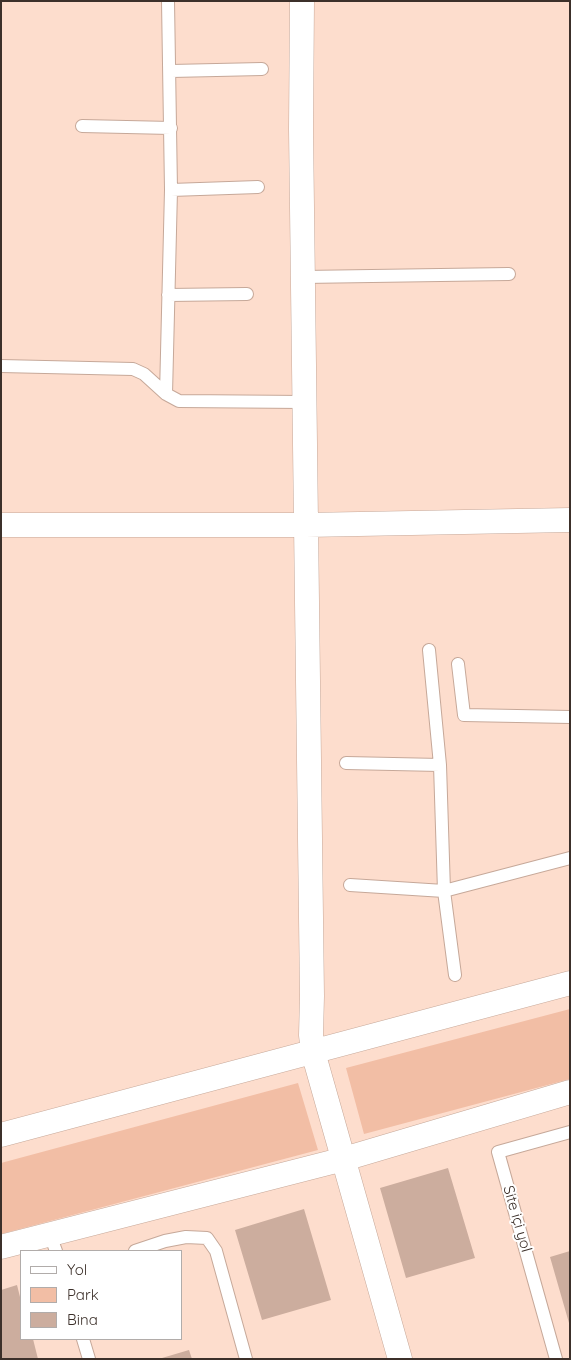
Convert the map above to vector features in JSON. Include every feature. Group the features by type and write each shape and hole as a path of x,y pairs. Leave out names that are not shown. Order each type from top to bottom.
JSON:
{"street":[{"path":"302,1 301,129 311,1035 313,1052 400,1359"},
{"path":"1,525 306,525 570,520"},
{"path":"1,1135 570,983"},
{"path":"1,1247 53,1243 570,1092"}],"lane":[{"path":"166,394 172,190 171,71 168,1"},
{"path":"171,71 262,69"},
{"path":"82,126 171,128"},
{"path":"172,190 258,187"},
{"path":"303,277 509,274"},
{"path":"168,295 247,294"},
{"path":"1,366 133,369 144,374 166,394 179,401 304,402"},
{"path":"429,650 440,765 444,891 455,975"},
{"path":"458,664 464,715 570,717"},
{"path":"346,763 440,765"},
{"path":"350,885 444,891 570,858"},
{"name":"Site içi yol","path":"556,1359 498,1152 570,1132"},
{"path":"138,1250 165,1241 186,1237 207,1238 216,1251 246,1359"},
{"path":"83,1340 89,1359"}],"green space":[{"path":"570,1009 570,1079 364,1134 346,1068"},
{"path":"298,1083 318,1150 1,1234 1,1163"}],"building":[{"path":"448,1168 475,1258 406,1278 380,1188"},
{"path":"304,1209 331,1300 262,1320 235,1230"},
{"path":"570,1251 570,1323 569,1323 550,1257"},
{"path":"17,1285 20,1297 20,1340 33,1340 38,1359 1,1359 1,1290"},
{"path":"189,1350 192,1359 162,1359 162,1358"}]}
